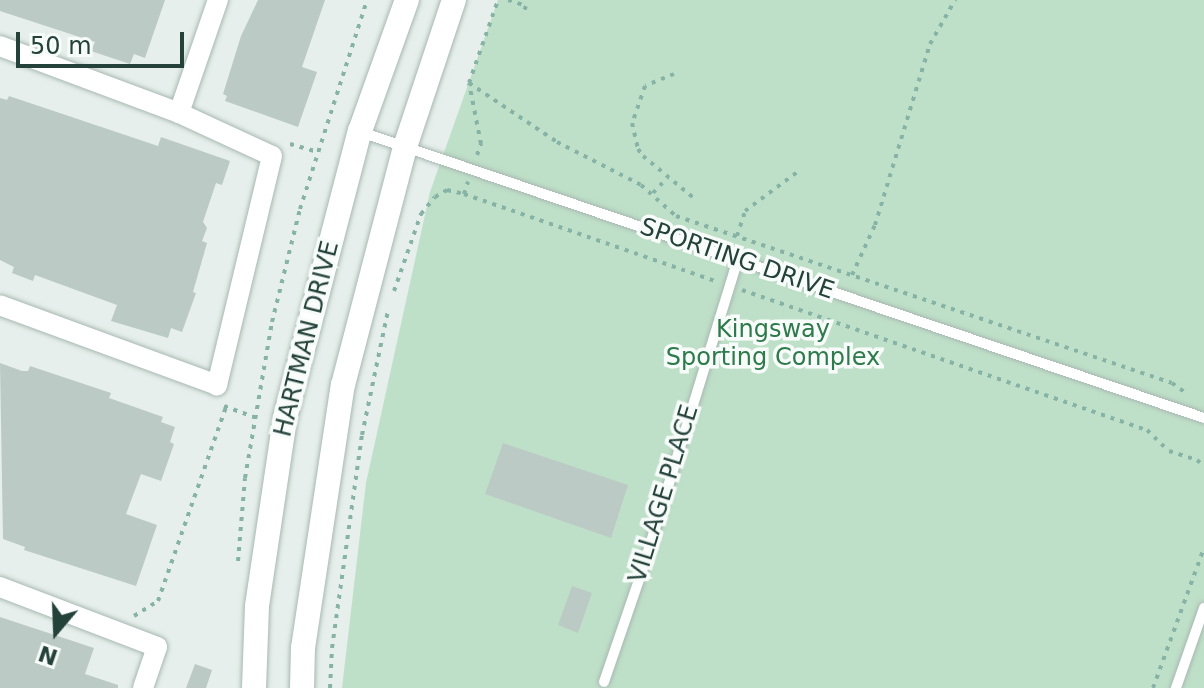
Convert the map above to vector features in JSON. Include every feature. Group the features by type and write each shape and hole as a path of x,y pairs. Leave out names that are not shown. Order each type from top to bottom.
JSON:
{"main road":[{"name":"HARTMAN DRIVE","path":"254,688 257,606 285,418 360,131 407,0"},
{"name":"HARTMAN DRIVE","path":"302,688 303,648 343,385 405,147 454,0"}],"street":[{"path":"179,113 218,0"},
{"path":"0,46 179,113 272,156 217,385 0,305"},
{"path":"0,587 157,647 143,688"}],"lane":[{"name":"SPORTING DRIVE","path":"360,131 1204,418"},
{"name":"VILLAGE PLACE","path":"604,682 642,571 738,259"},
{"path":"1176,688 1204,608"}],"path":[{"path":"464,194 481,144 469,83 498,0"},
{"path":"508,0 526,6 523,14"},
{"path":"852,275 875,225 930,44 955,0"},
{"path":"674,74 645,86 632,123 638,149 667,178 695,199"},
{"path":"469,83 557,142 653,193 676,216 1172,383 1196,398"},
{"path":"737,236 745,211 800,170"},
{"path":"653,193 667,178"},
{"path":"330,688 332,648 362,435 391,300 421,214 435,197 447,190 1147,430 1169,451 1197,460 1204,466"},
{"path":"128,636 135,615 158,601 226,407"},
{"path":"1153,688 1204,548"}],"green space":[{"name":"Kingsway Sporting Complex","path":"498,0 1204,0 1204,688 342,688 366,483 430,192"}],"building":[{"path":"0,0 165,0 145,58 134,54 130,64 91,51 95,42 0,11"},
{"path":"258,0 325,0 302,67 317,72 298,127 225,101 227,96 223,94 241,36"},
{"path":"9,96 158,146 161,137 230,161 222,185 216,183 203,222 207,228 202,241 207,243 193,292 196,293 182,332 171,328 168,338 111,321 117,305 35,275 33,281 12,273 14,267 0,260 0,98 7,100"},
{"path":"0,363 22,371 28,371 30,366 111,393 109,398 163,417 161,422 175,427 170,442 174,444 161,481 141,474 126,514 157,525 136,586 24,550 25,547 3,539"},
{"path":"503,443 628,485 611,538 485,494"},
{"path":"572,586 592,593 578,633 558,625"},
{"path":"0,617 94,648 85,674 118,685 118,688 0,688"},
{"path":"195,664 212,670 206,688 186,688"}]}
